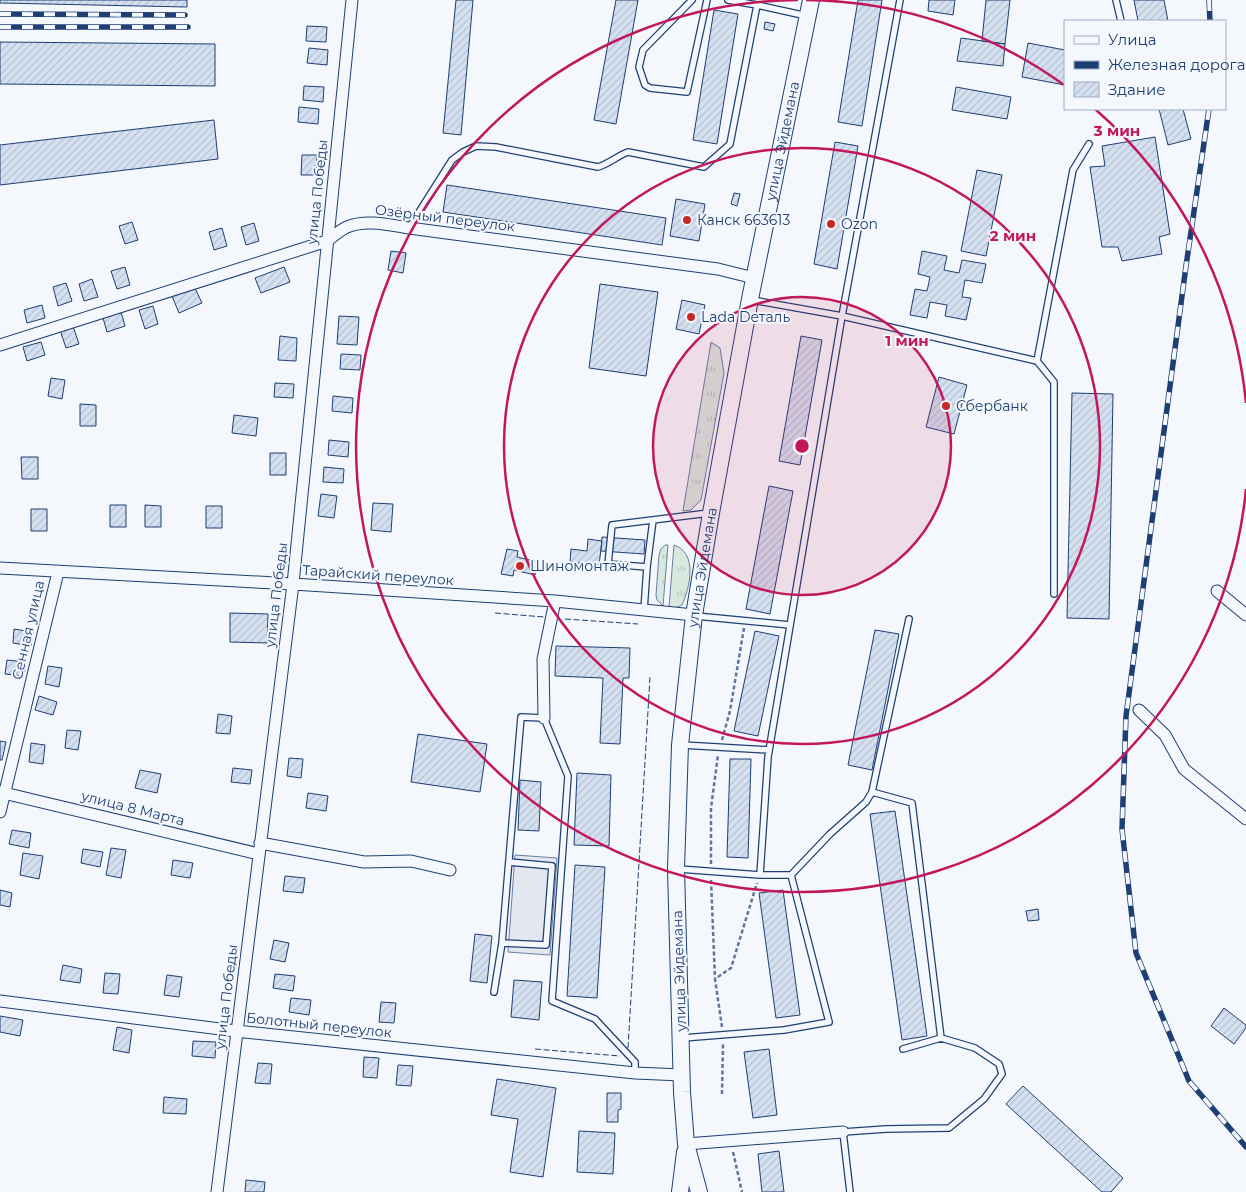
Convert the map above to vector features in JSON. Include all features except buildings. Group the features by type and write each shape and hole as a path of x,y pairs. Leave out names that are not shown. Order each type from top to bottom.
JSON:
{"main road":[{"name":"улица Эйдемана","path":"686,1144 676,869 680,744 694,615 711,513 754,278 809,8"},
{"path":"680,1192 686,1144"},
{"path":"686,1144 699,1192"}],"street":[{"name":"улица Победы","path":"217,1192 293,584 352,0"},
{"name":"Озёрный переулок","path":"0,344 328,240 345,228 356,224 370,223 718,269 754,278"},
{"name":"Тарайский переулок","path":"0,568 556,601 694,615"},
{"name":"Сенная улица","path":"0,812 3,792 58,572"},
{"path":"1217,592 1246,615"},
{"path":"544,718 543,659 556,601"},
{"path":"1139,710 1165,735 1184,769 1246,819"},
{"name":"улица 8 Марта","path":"3,792 259,849 364,862 411,861 450,870"},
{"name":"Болотный переулок","path":"0,1001 236,1031 635,1073 682,1075"},
{"path":"686,1144 843,1132"}],"lane":[{"path":"692,0 643,50 639,67 645,85 650,88 687,92 707,0"},
{"path":"728,0 757,5 809,8"},
{"path":"760,875 769,750 842,316 900,0"},
{"path":"1116,0 1121,20"},
{"path":"409,228 452,160 476,146 496,147 598,167 610,164 619,156 628,152 704,167 730,144 757,5"},
{"path":"1037,361 1072,170 1089,144"},
{"path":"750,299 842,316 1037,361 1054,382 1054,594"},
{"path":"647,567 608,564 612,525 711,513"},
{"path":"644,610 653,520"},
{"path":"694,615 790,625"},
{"path":"676,869 791,876 830,834 866,802 872,792 909,619"},
{"path":"494,992 502,943 521,717 544,718 568,776 552,1001 595,1019 635,1062 635,1073"},
{"path":"680,744 769,750"},
{"path":"872,792 912,803 941,1038"},
{"path":"502,943 546,945 552,866 509,862"},
{"path":"681,1038 784,1030 829,1022 791,876"},
{"path":"850,1192 843,1132 949,1128 984,1099 1002,1074 999,1064 975,1048 941,1038 903,1049"}],"path":[{"path":"711,872 715,979 723,1036 722,1094"},
{"path":"715,979 731,968 760,875"},
{"path":"730,1141 742,1192"}],"green space":[{"path":"711,342 720,348 724,373 701,500 691,510 683,511"},
{"path":"665,545 668,545 663,606 657,600 656,595 659,555"},
{"path":"674,545 682,549 686,555 690,571 688,589 682,605 675,608 669,607"}],"shaded area":[{"path":"515,855 557,858 550,955 508,952"}],"railway":[{"path":"1209,0 1210,20"},
{"path":"0,14 185,15"},
{"path":"0,27 188,27"},
{"path":"1209,110 1186,266 1126,716 1122,829 1136,953 1189,1081 1246,1147"}],"fence":[{"path":"495,613 544,617"},
{"path":"565,619 638,624"},
{"path":"628,1048 650,677"},
{"path":"535,1049 620,1056"}],"place":[{"name":"Канск 663613","path":"687,220"},
{"name":"Ozon","path":"831,224"},
{"name":"Lada Dеталь","path":"691,317"},
{"name":"Сбербанк","path":"946,406"},
{"name":"Шиномонтаж","path":"520,566"}]}
